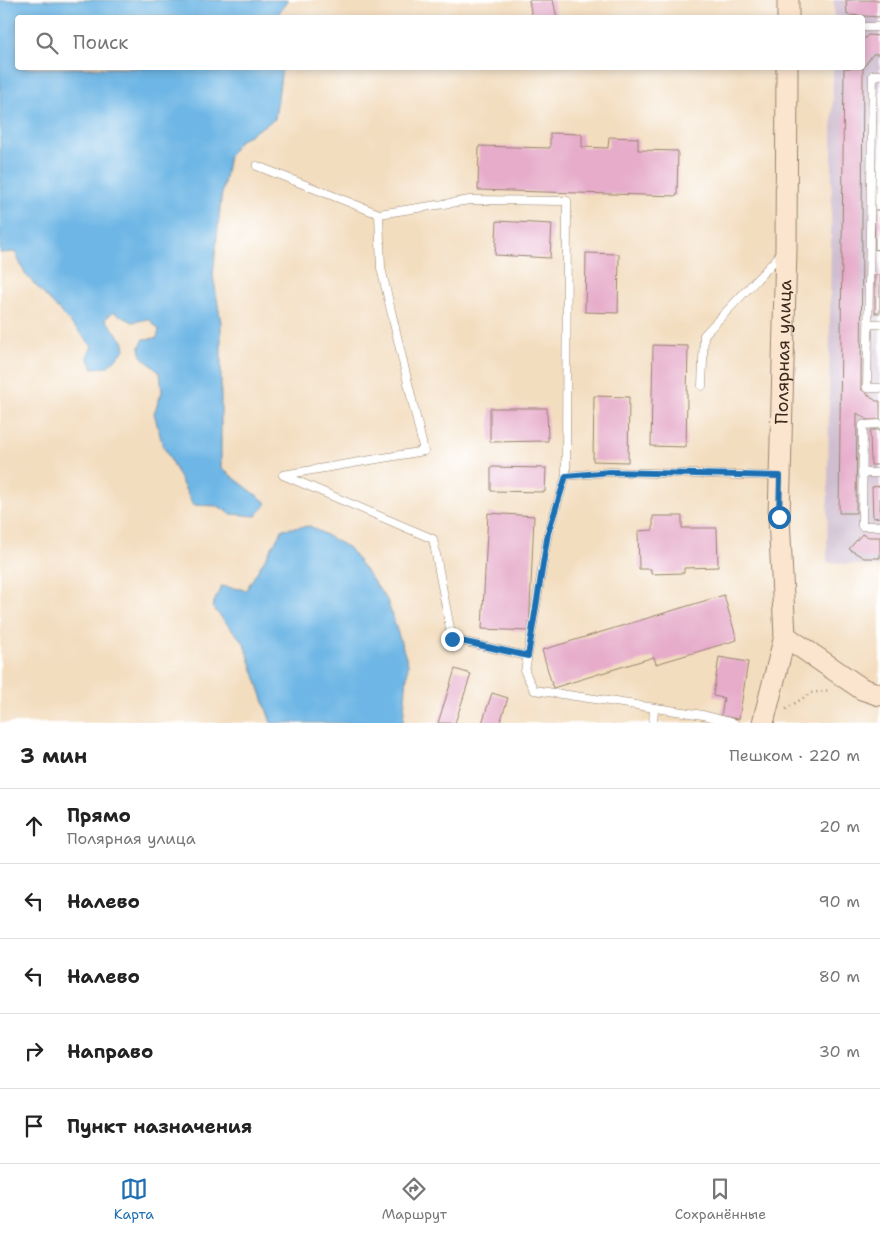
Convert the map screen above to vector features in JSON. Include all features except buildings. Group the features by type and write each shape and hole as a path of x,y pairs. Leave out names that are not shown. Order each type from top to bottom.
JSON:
{"main road":[{"path":"788,0 788,15"},
{"name":"Полярная улица","path":"763,723 785,636 779,517 786,248 788,70"},
{"path":"785,636 862,689 880,694"}],"lane":[{"path":"865,27 880,27"},
{"path":"880,75 873,75 876,135 871,197 867,388 880,388"},
{"path":"257,166 379,214 470,200 566,201 566,476 548,533 525,672 534,690 703,715 734,723"},
{"path":"871,197 880,197"},
{"path":"379,214 381,268 424,451 283,475 434,539 452,639 528,656"},
{"path":"702,386 704,335 786,248"},
{"path":"869,324 880,324"},
{"path":"880,424 863,425 862,473 862,526 880,526"},
{"path":"566,476 610,472 780,476"},
{"path":"862,473 880,473"},
{"path":"653,723 654,708"},
{"path":"700,723 703,715"}],"path":[{"path":"783,712 811,693 834,689"}],"shaded area":[{"path":"834,0 880,0 880,567 827,562 833,70 865,70 865,15 834,15"}],"water":[{"path":"0,0 288,0 277,15 15,15 15,70 282,70 275,119 239,141 229,156 221,199 213,275 221,322 221,468 267,503 256,516 231,514 218,506 193,505 162,443 154,413 162,392 160,373 141,356 140,346 144,339 157,338 159,330 149,319 133,322 113,312 105,319 124,342 125,350 107,367 93,368 87,356 92,346 25,274 15,252 0,253"},
{"path":"310,526 349,548 387,600 408,664 403,723 271,723 244,643 212,607 221,586 246,590 283,529"}],"route":[{"path":"452,639 528,656 548,533 566,476 610,472 780,476 779,517"}]}
